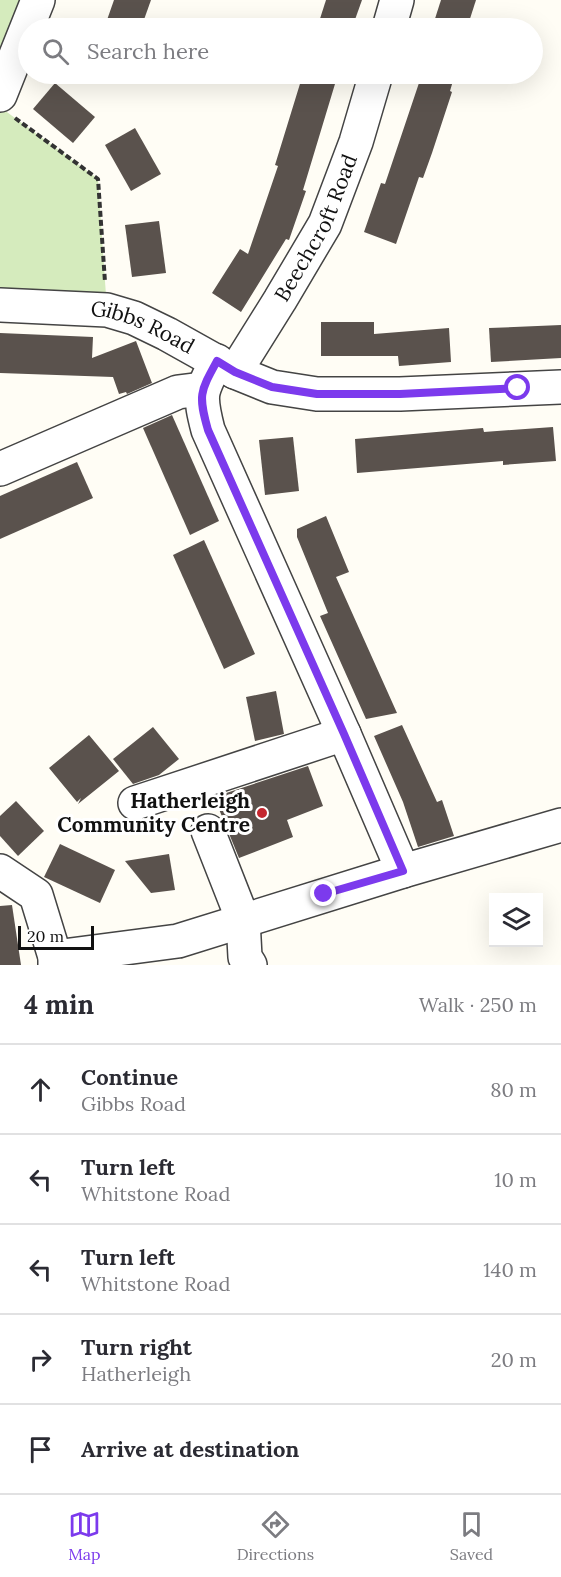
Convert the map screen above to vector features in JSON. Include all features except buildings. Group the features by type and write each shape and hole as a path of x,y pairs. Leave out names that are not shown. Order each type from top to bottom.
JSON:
{"street":[{"path":"32,18 38,0"},
{"path":"392,18 397,0"},
{"path":"4,104 18,61"},
{"name":"Beechcroft Road","path":"218,374 325,224 356,142 373,84"},
{"name":"Gibbs Road","path":"0,305 107,310 135,318 218,374 272,387 317,394 400,394 561,387"},
{"path":"0,469 218,374"},
{"path":"218,374 202,409 208,430 403,871"},
{"path":"135,803 344,734"},
{"path":"0,871 36,895 55,961 178,941 561,825"},
{"path":"208,831 243,920 245,957 250,965"}],"path":[{"path":"4,104 98,179 107,310"}],"green space":[{"path":"0,0 38,0 31,18 18,18 18,50 0,95"},
{"path":"0,107 98,179 107,310 0,305"}],"place":[{"name":"Hatherleigh Community Centre","path":"262,813"}],"route":[{"path":"324,894 403,871 208,430 202,409 202,389 217,361 235,372 272,387 317,394 400,394 518,388"}]}
